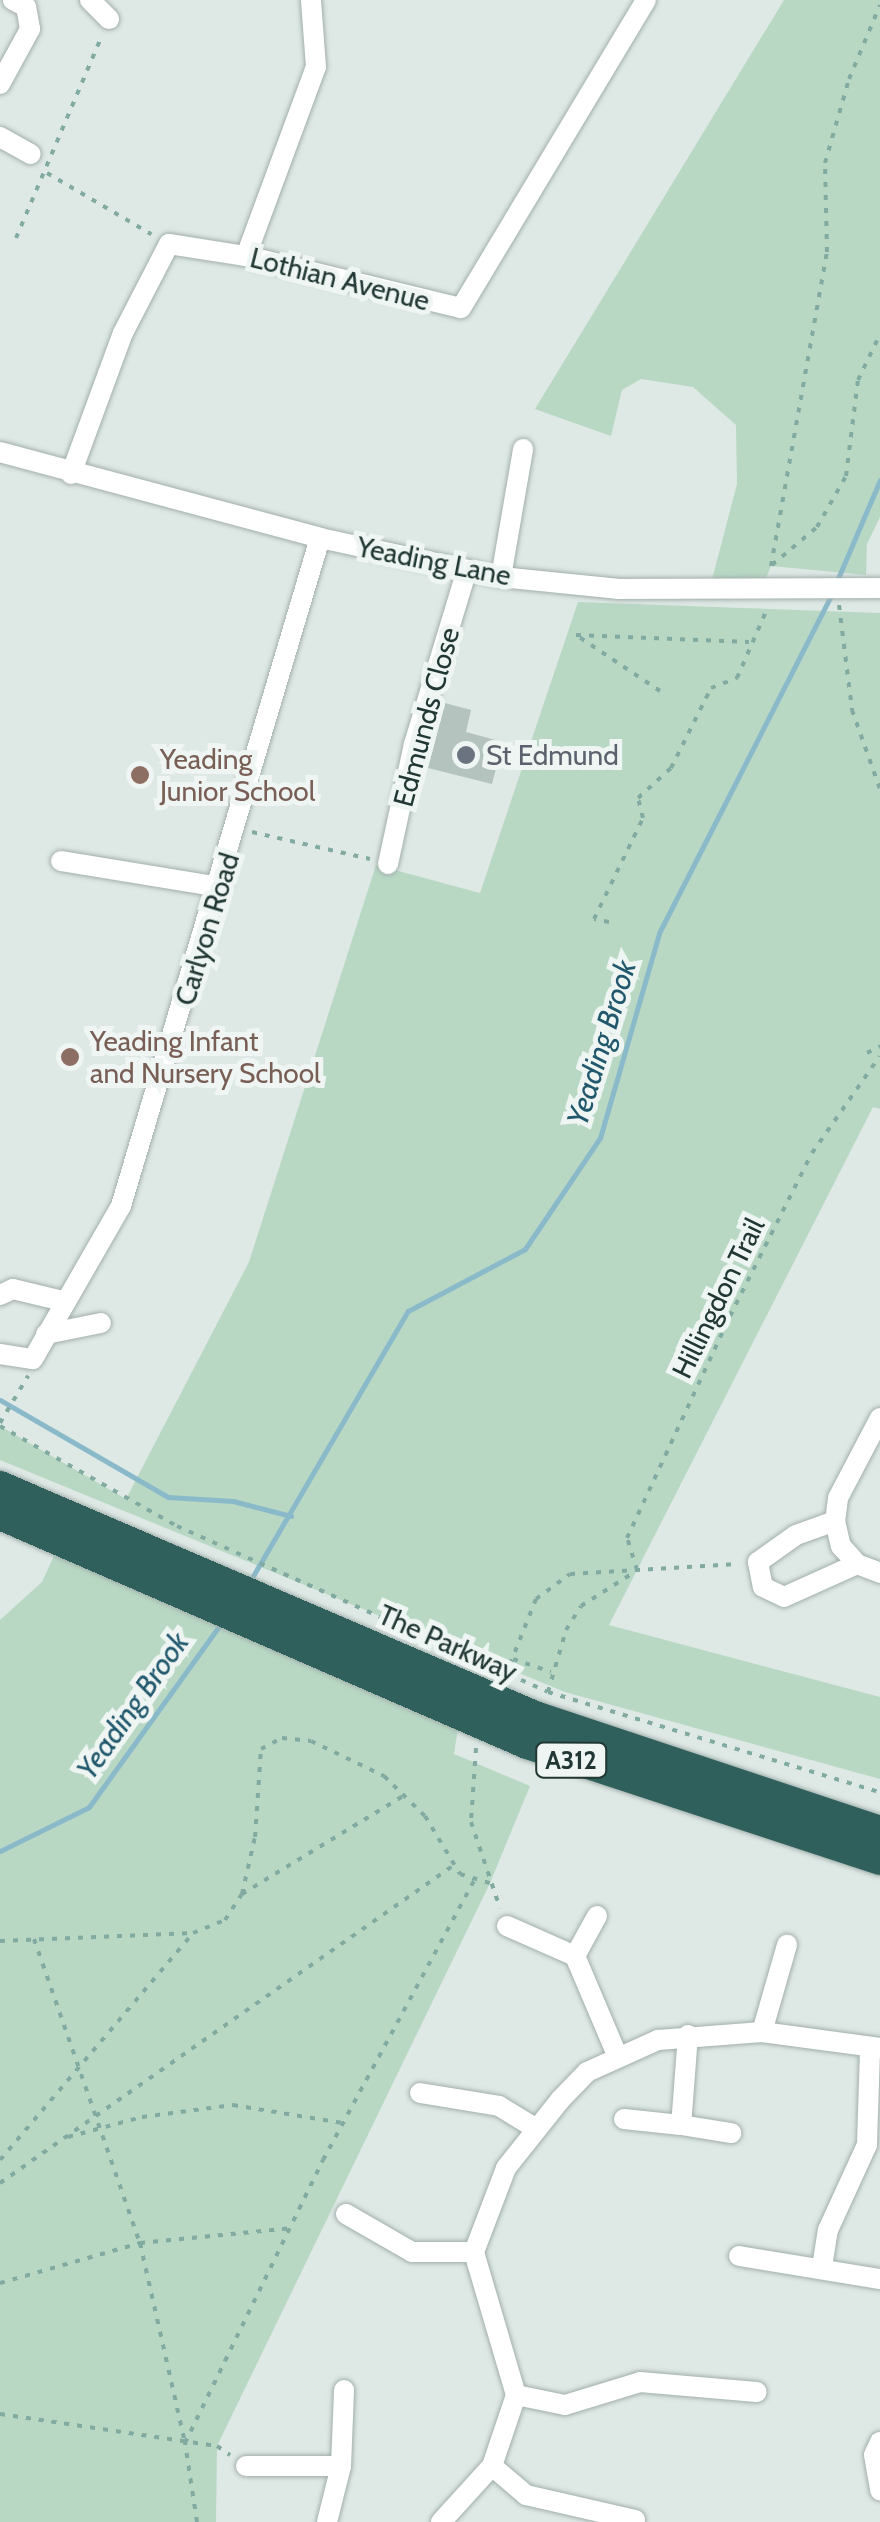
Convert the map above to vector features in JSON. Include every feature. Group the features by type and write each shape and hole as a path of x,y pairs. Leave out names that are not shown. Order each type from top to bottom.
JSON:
{"highway":[{"name":"The Parkway","path":"0,1486 210,1572 535,1716 880,1832"},
{"name":"The Parkway","path":"0,1516 210,1572"},
{"name":"The Parkway","path":"284,1605 527,1744 880,1860"}],"street":[{"path":"0,84 30,28 26,7 13,0"},
{"path":"90,0 109,20"},
{"path":"246,256 316,66 311,0"},
{"name":"Lothian Avenue","path":"169,244 246,256 462,308 646,0"},
{"path":"0,137 31,154"},
{"path":"71,474 123,333 169,244"},
{"path":"501,577 523,449"},
{"name":"Yeading Lane","path":"0,452 320,538 501,577 771,592 880,588"},
{"name":"Carlyon Road","path":"0,1354 33,1359 121,1206 238,829 320,538"},
{"name":"Edmunds Close","path":"388,864 414,744 467,570"},
{"path":"61,861 220,887"},
{"path":"0,1295 13,1289 63,1301"},
{"path":"46,1334 102,1323"},
{"path":"880,1418 838,1498 835,1520 841,1546 857,1564 880,1573"},
{"path":"835,1520 796,1536 758,1562 763,1587 784,1597 857,1564"},
{"path":"575,1956 597,1916"},
{"path":"507,1926 575,1956 616,2055"},
{"path":"762,2032 787,1945"},
{"path":"441,2522 492,2466 516,2394 474,2252 506,2168 535,2128 587,2072 616,2055 688,2035 762,2032 875,2049 866,2145 828,2230 822,2267"},
{"path":"680,2125 688,2035"},
{"path":"420,2093 499,2106 535,2128"},
{"path":"624,2119 732,2133"},
{"path":"346,2214 412,2252 474,2252"},
{"path":"739,2256 880,2279"},
{"path":"516,2394 564,2405 640,2382 757,2392"},
{"path":"327,2522 341,2466 344,2390"},
{"path":"880,2442 874,2455 880,2490"},
{"path":"246,2466 341,2466"},
{"path":"492,2466 526,2495 635,2520"}],"path":[{"path":"609,922 594,919 644,818 638,798 671,768 711,688 737,678 771,592 771,566 827,252 825,163 849,79 880,6"},
{"path":"16,238 48,174 109,20"},
{"path":"31,154 48,174 169,244"},
{"path":"771,566 817,527 846,476 858,380 880,334"},
{"path":"842,590 838,614 852,710 880,789"},
{"path":"660,691 576,635 749,642"},
{"path":"238,829 388,864"},
{"path":"866,1052 880,1046"},
{"name":"Hillingdon Trail","path":"637,1570 627,1538 730,1316 812,1153 880,1056"},
{"path":"16,1396 0,1425 210,1572 284,1605 548,1692 880,1792"},
{"path":"551,1672 511,1661 536,1598 570,1574 758,1562"},
{"path":"548,1692 551,1672 581,1606 637,1570"},
{"path":"477,1739 471,1822 507,1926"},
{"path":"0,1941 193,1933 225,1920 242,1894 255,1837 257,1768 270,1742 312,1741 384,1776 406,1794 454,1864 490,1883"},
{"path":"242,1894 406,1794"},
{"path":"0,2184 454,1864"},
{"path":"186,2443 343,2122 476,1879"},
{"path":"0,2160 193,1933"},
{"path":"34,1939 140,2243 186,2443 197,2522"},
{"path":"64,2138 233,2105 343,2122"},
{"path":"0,2284 140,2243 293,2228"},
{"path":"0,2414 217,2446 246,2466"}],"green space":[{"path":"784,0 880,0 880,517 867,544 866,575 771,566 762,587 709,591 737,484 736,425 693,387 641,379 622,390 611,436 535,409"},
{"path":"578,602 880,613 880,1109 873,1107 609,1625 880,1697 880,1779 565,1692 0,1460 0,1426 126,1499 249,1262 376,865 480,893"},
{"path":"59,1545 458,1728 454,1754 530,1786 490,1883 217,2446 216,2522 0,2522 0,1620 42,1582"}],"building":[{"name":"St Edmund","path":"445,703 471,710 466,732 503,742 492,784 428,768"}],"waterway":[{"name":"Yeading Brook","path":"836,583 880,480"},
{"name":"Yeading Brook","path":"250,1581 408,1311 525,1249 600,1138 659,933 832,593"},
{"path":"0,1400 168,1497 233,1501 291,1516"},
{"name":"Yeading Brook","path":"0,1851 89,1807 221,1623"}],"place":[{"name":"St Edmund","path":"466,755"},
{"name":"Yeading Junior School","path":"140,775"},
{"name":"Yeading Infant and Nursery School","path":"70,1057"}]}
